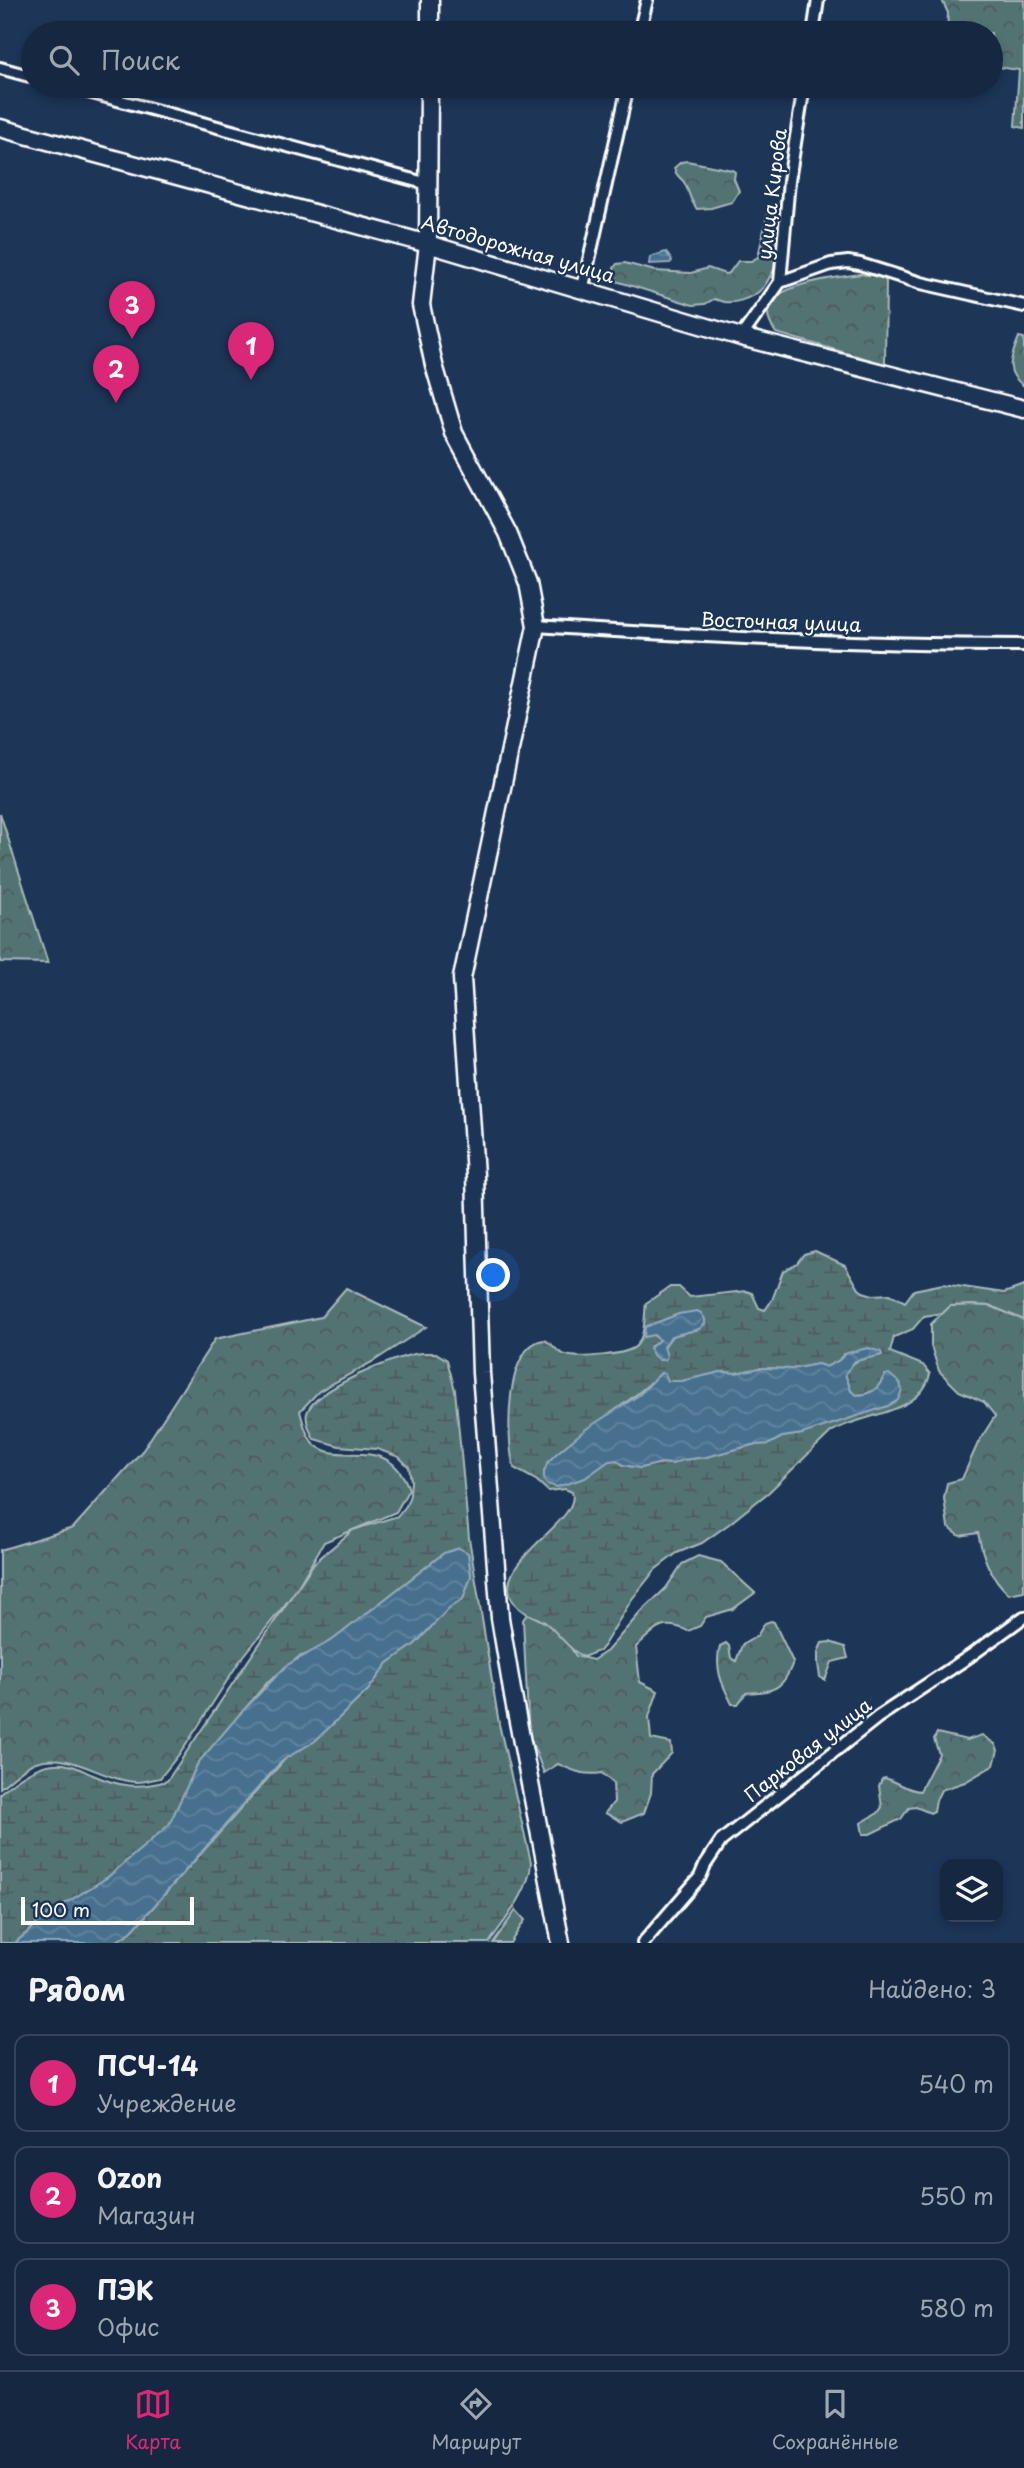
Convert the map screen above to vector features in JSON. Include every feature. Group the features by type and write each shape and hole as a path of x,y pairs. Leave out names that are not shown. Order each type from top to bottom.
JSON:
{"street":[{"path":"430,0 430,21"},
{"path":"642,21 647,0"},
{"path":"815,21 818,0"},
{"path":"0,68 21,74"},
{"name":"Автодорожная улица","path":"110,98 428,184"},
{"path":"429,98 428,244 421,305 434,365 454,433 508,533 528,583 536,626 462,978 475,1175 481,1373 500,1618 561,1943"},
{"path":"582,290 625,98"},
{"name":"улица Кирова","path":"741,337 779,282 789,181 802,98"},
{"name":"Автодорожная улица","path":"0,128 428,244 741,337 1024,409"},
{"path":"779,282 831,264 848,262 921,284 1024,306"},
{"name":"Восточная улица","path":"536,626 682,636 901,645 1024,645"},
{"name":"Парковая улица","path":"643,1943 700,1877 721,1841 878,1717 1024,1617"}],"green space":[{"path":"942,0 1024,0 1024,128 1015,126 1019,70 1003,68 1003,21 948,21 948,13"},
{"path":"687,161 735,172 734,179 739,191 732,202 697,209 674,168"},
{"path":"776,204 777,266 762,289 752,296 735,302 714,299 705,304 693,305 616,281 614,268 617,264 625,263 655,271 691,273 708,268 729,273 738,261 751,261 758,257 769,206"},
{"path":"860,274 884,277 886,282 885,364 776,333 768,317 770,304 780,295 811,282"},
{"path":"1019,337 1024,338 1024,386 1011,369"},
{"path":"0,813 48,963 0,962"},
{"path":"815,1251 845,1265 863,1292 873,1295 890,1294 905,1302 914,1290 943,1284 1004,1293 1024,1286 1024,1320 991,1306 950,1306 943,1313 924,1316 913,1329 894,1337 890,1352 923,1365 930,1374 924,1388 915,1398 888,1412 831,1432 769,1492 729,1524 702,1543 677,1553 656,1569 632,1599 604,1645 599,1651 583,1657 547,1624 518,1608 509,1589 512,1574 522,1559 563,1517 571,1504 572,1492 565,1489 548,1491 536,1480 514,1468 509,1417 515,1375 521,1358 531,1346 544,1340 563,1354 581,1357 631,1349 642,1336 646,1303 670,1287 679,1287 690,1297 746,1291 752,1293 759,1308 765,1310 772,1300 783,1271 797,1263 804,1254","holes":["697,1312 699,1329 672,1336 664,1347 664,1352 651,1346 659,1340 645,1327 679,1314","844,1354 882,1355 852,1364 845,1374 851,1391 857,1395 874,1390 885,1375 900,1383 802,1434 782,1437 769,1444 752,1445 672,1464 662,1463 640,1468 623,1465 617,1460 548,1462 661,1373 668,1381 682,1381 721,1372 736,1373 760,1368 792,1369 818,1364 826,1367 838,1361"]},
{"path":"346,1288 426,1327 374,1361 319,1391 300,1411 310,1439 323,1450 375,1456 388,1461 400,1471 409,1489 396,1512 324,1542 295,1592 239,1662 184,1748 160,1778 141,1782 125,1780 75,1763 50,1760 31,1764 0,1788 0,1550 73,1528 143,1450 215,1339 321,1317"},
{"path":"950,1306 991,1306 1024,1320 1024,1591 1009,1594 988,1567 978,1533 960,1536 948,1527 944,1498 947,1483 962,1479 978,1443 995,1416 984,1402 959,1391 939,1371 931,1346 931,1324"},
{"path":"421,1353 436,1353 447,1360 455,1390 469,1538 499,1724 531,1862 526,1884 509,1915 489,1943 114,1943 132,1931 286,1758 315,1741 368,1690 388,1663 415,1644 449,1608 463,1599 471,1576 468,1553 444,1553 334,1639 314,1652 299,1657 267,1683 198,1763 169,1825 108,1877 47,1915 15,1943 0,1943 0,1793 31,1771 59,1764 121,1784 138,1786 167,1781 314,1563 353,1530 398,1516 406,1506 410,1495 409,1467 399,1457 377,1449 339,1446 314,1439 307,1423 307,1413 313,1404 340,1384 394,1360"},
{"path":"698,1556 721,1562 755,1593 733,1609 706,1617 700,1626 688,1631 672,1626 659,1628 636,1647 640,1682 658,1691 649,1717 651,1739 671,1743 672,1753 652,1774 651,1793 644,1813 622,1822 605,1813 614,1802 613,1783 602,1773 574,1771 558,1764 544,1773 529,1735 523,1620 537,1598 551,1615 576,1656 593,1660 607,1651 666,1588 682,1564"},
{"path":"774,1622 793,1662 789,1672 776,1688 746,1693 738,1704 732,1704 719,1669 720,1646 726,1643 731,1658 736,1661 742,1645 757,1636 765,1623"},
{"path":"830,1642 845,1647 848,1658 832,1662 825,1680 820,1677 818,1652 822,1643"},
{"path":"937,1733 967,1740 982,1735 995,1744 998,1750 994,1765 965,1782 941,1790 934,1811 930,1813 916,1807 909,1808 901,1819 870,1834 863,1834 861,1823 878,1813 882,1807 879,1786 882,1779 920,1791 939,1754 934,1739"},
{"path":"516,1910 525,1920 510,1943 493,1943"}],"water":[{"path":"666,252 672,261 670,263 649,264 650,257"},
{"path":"697,1311 705,1319 705,1324 699,1329 671,1336 664,1347 667,1356 665,1360 659,1360 653,1355 650,1348 659,1340 654,1335 644,1337 645,1327 679,1314"},
{"path":"868,1348 881,1352 882,1355 855,1361 845,1374 851,1391 857,1395 874,1390 885,1375 889,1374 900,1383 902,1390 898,1400 888,1406 802,1434 782,1437 769,1444 752,1445 672,1464 662,1463 640,1468 623,1465 617,1460 609,1461 585,1478 557,1487 544,1480 548,1462 557,1453 586,1429 639,1395 661,1373 665,1374 668,1381 682,1381 721,1372 736,1373 760,1368 792,1369 818,1364 826,1367 847,1353"},
{"path":"459,1548 468,1553 471,1576 463,1599 449,1608 415,1644 388,1663 368,1690 315,1741 279,1764 132,1931 114,1943 15,1943 47,1915 108,1877 169,1825 198,1763 287,1665 334,1639 444,1553"}],"place":[{"name":"ПЭК","path":"132,339"},
{"name":"ПСЧ-14","path":"251,380"},
{"name":"Ozon","path":"116,403"}]}
